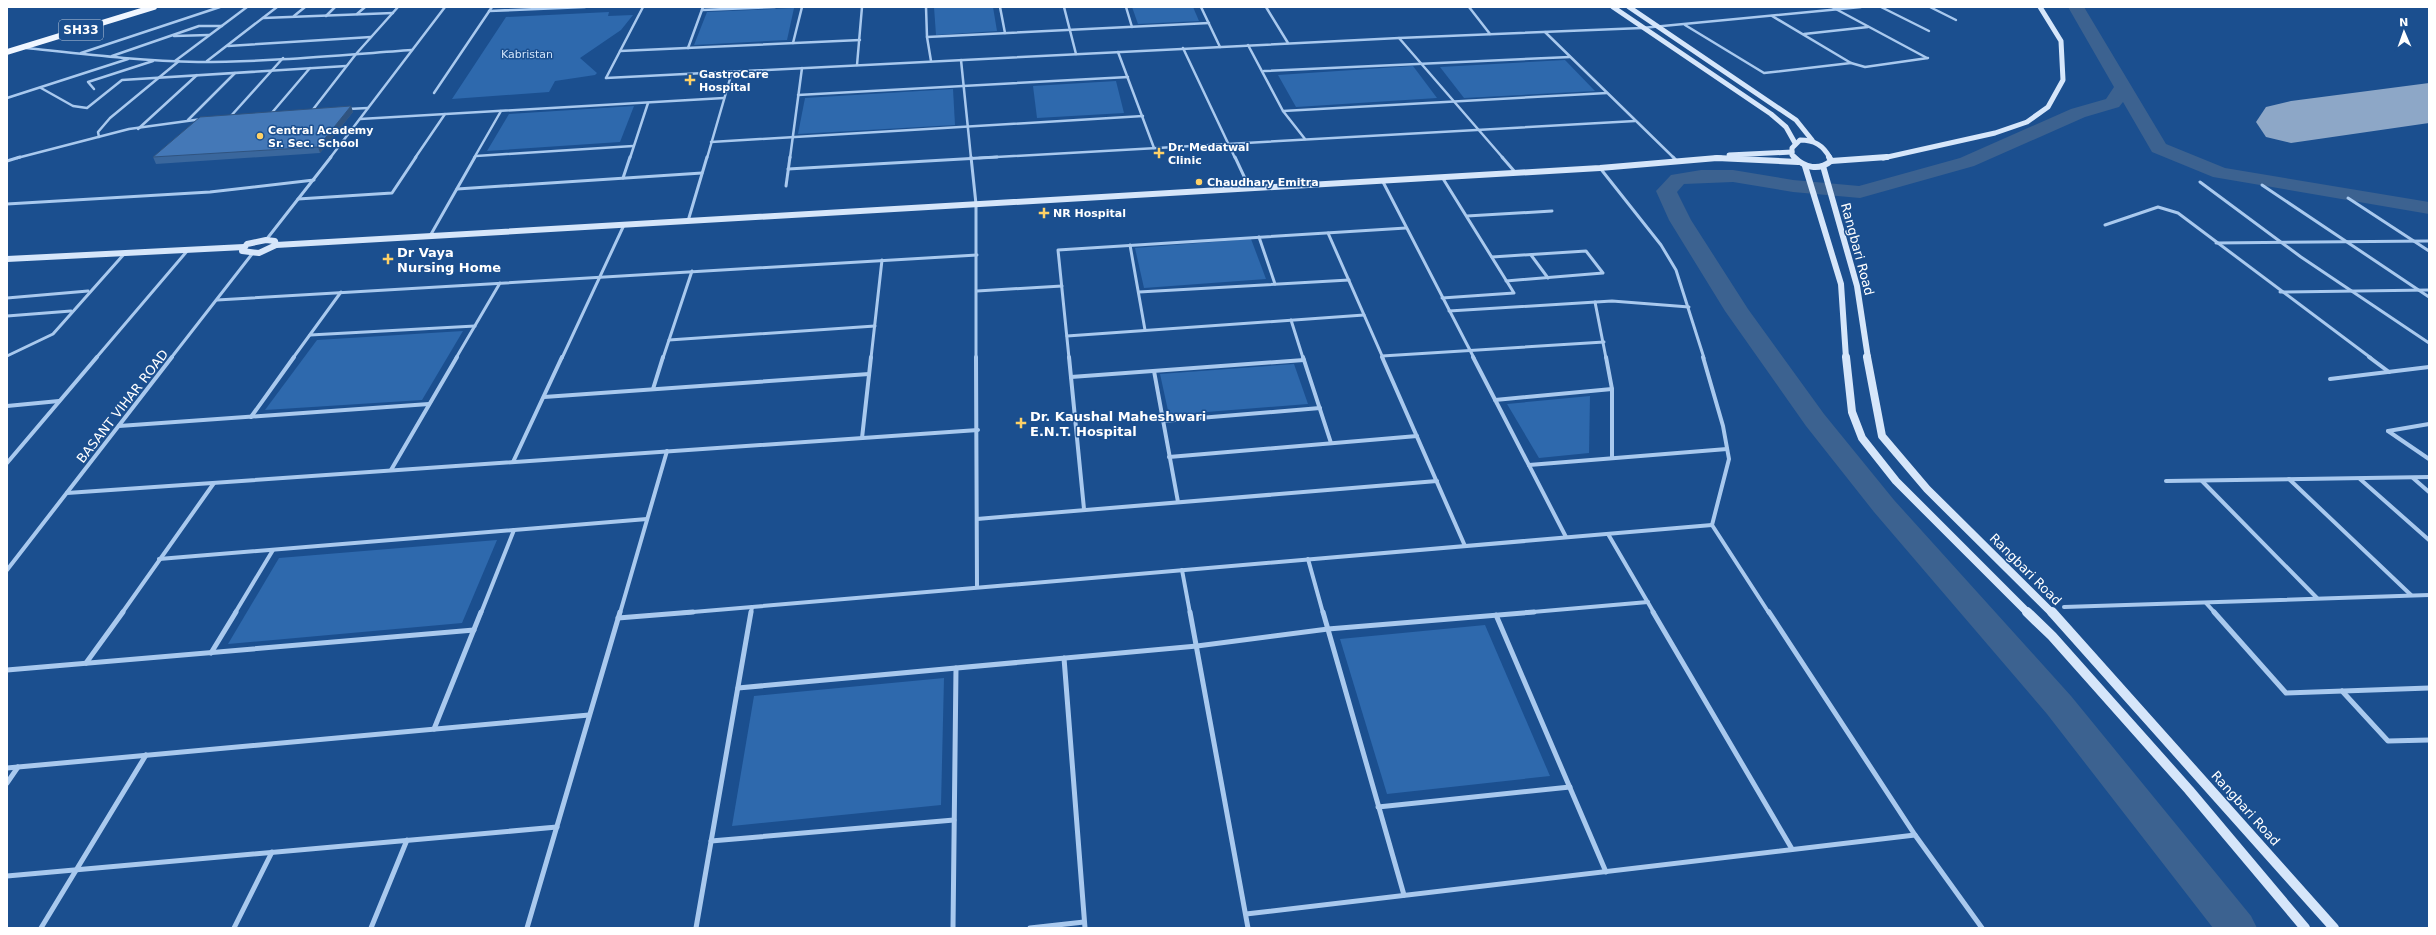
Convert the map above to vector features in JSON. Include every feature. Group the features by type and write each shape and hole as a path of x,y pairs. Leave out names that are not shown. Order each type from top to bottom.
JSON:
{"main road":[{"name":"SH33","path":"7,52 154,7"}],"street":[{"path":"78,54 220,7"},
{"path":"174,61 247,7"},
{"path":"207,61 277,7"},
{"path":"294,17 305,7"},
{"path":"326,16 335,7"},
{"path":"357,14 366,7"},
{"path":"311,112 346,66 398,7"},
{"path":"266,240 314,180 445,7"},
{"path":"434,93 492,7"},
{"path":"489,11 585,7"},
{"path":"643,7 606,78 1183,48 1642,28 1861,7"},
{"path":"688,48 703,7"},
{"path":"702,10 775,7"},
{"path":"793,43 802,7"},
{"path":"856,65 860,40 862,7"},
{"path":"926,7 927,37 931,61"},
{"path":"1000,7 1005,33"},
{"path":"1064,7 1076,54"},
{"path":"1126,7 1132,27"},
{"path":"1201,7 1220,47"},
{"path":"1266,7 1288,43"},
{"path":"1469,7 1490,34"},
{"path":"1613,7 1771,114 1786,127 1795,143"},
{"path":"1629,7 1796,120 1812,140 1823,147 1831,161"},
{"path":"1685,25 1764,73 1851,63 1865,66 1928,58 1832,7"},
{"path":"1881,7 1928,31"},
{"path":"1930,7 1956,20"},
{"path":"1812,140 1800,140 1795,143 1792,152 1792,156 1805,166 1823,166 1831,161 1879,159 1995,133 2027,122 2048,107 2063,80 2061,42 2040,7"},
{"path":"263,18 393,13"},
{"path":"1771,16 1851,63"},
{"path":"927,37 1209,23"},
{"path":"110,57 199,26 222,26"},
{"path":"1803,34 1868,27"},
{"path":"1545,32 1677,161"},
{"path":"170,36 209,35"},
{"path":"228,46 371,37"},
{"path":"1399,38 1515,172"},
{"path":"620,51 860,40"},
{"path":"1248,45 1264,72 1283,111 1305,139"},
{"path":"21,47 130,59 174,61 283,58 412,50"},
{"path":"1183,48 1249,187"},
{"path":"1118,52 1154,148"},
{"path":"1264,72 1570,56"},
{"path":"230,117 283,58"},
{"path":"7,98 130,59"},
{"path":"94,89 88,82 155,60"},
{"path":"961,60 976,204 978,430 977,588"},
{"path":"99,137 98,132 110,118 179,61"},
{"path":"41,88 73,106 87,108 122,80 346,66"},
{"path":"270,114 310,68"},
{"path":"786,186 802,68"},
{"path":"688,222 732,72"},
{"path":"188,120 236,73"},
{"path":"138,129 197,75"},
{"path":"798,95 1128,77"},
{"path":"1283,111 1607,93"},
{"path":"360,119 724,98"},
{"path":"623,178 648,103"},
{"path":"347,110 368,108"},
{"path":"304,112 318,111"},
{"path":"430,237 501,111"},
{"path":"262,115 276,114"},
{"path":"298,199 392,193 445,114"},
{"path":"711,142 1143,116"},
{"path":"223,117 236,117"},
{"path":"7,161 99,137 188,120 209,118"},
{"path":"788,169 1635,121"},
{"path":"476,156 633,146"},
{"path":"244,247 243,252 252,254 265,251 276,245 688,222 1249,187 1600,168 1717,158 1746,153 1792,152"},
{"path":"1717,158 1798,162"},
{"name":"Rangbari Road","path":"1805,166 1807,177 1841,284 1844,306 1844,347 1852,412 1862,438 1896,481 2052,636 2189,790 2306,928"},
{"name":"Rangbari Road","path":"1823,166 1857,286 1868,364 1882,436 1899,458 1927,489 2051,611 2334,928"},
{"path":"1600,168 1661,245 1676,270 1689,307 1723,426 1729,459 1712,525 1915,835 1982,928"},
{"path":"457,189 702,173"},
{"path":"1442,176 1514,293 1442,298"},
{"path":"7,204 210,192 314,180"},
{"path":"1381,180 1566,537"},
{"path":"2200,182 2350,291 2429,343"},
{"path":"2262,185 2344,242 2429,297"},
{"path":"2348,198 2429,251"},
{"path":"2104,225 2158,207 2178,213 2280,292 2389,372"},
{"path":"1467,216 1552,210"},
{"path":"513,462 624,225"},
{"path":"1084,509 1058,250 1406,228"},
{"path":"1328,233 1465,546"},
{"path":"1259,237 1275,284"},
{"path":"7,259 244,247 266,240 274,241 276,245"},
{"path":"2216,243 2429,241"},
{"path":"1130,245 1146,330"},
{"path":"7,463 189,249"},
{"path":"1492,257 1586,251 1603,274 1506,281"},
{"path":"7,356 53,334 71,311 125,252"},
{"name":"BASANT VIHAR ROAD","path":"7,570 252,254"},
{"path":"217,300 977,255"},
{"path":"1531,255 1548,278"},
{"path":"862,438 882,260"},
{"path":"653,389 692,271"},
{"path":"1138,292 1348,280"},
{"path":"391,470 500,283"},
{"path":"977,291 1062,286"},
{"path":"2280,292 2429,290"},
{"path":"7,298 89,291"},
{"path":"251,417 341,292"},
{"path":"1449,311 1595,302 1654,303 1689,307"},
{"path":"1595,302 1612,389 1612,458"},
{"path":"7,316 71,311"},
{"path":"1067,336 1364,315"},
{"path":"1291,320 1331,443"},
{"path":"310,335 475,326"},
{"path":"669,340 875,326"},
{"path":"1382,356 1604,342"},
{"path":"1071,377 1304,360"},
{"path":"2330,379 2429,368"},
{"path":"1154,371 1178,502"},
{"path":"544,397 869,374"},
{"path":"1495,400 1612,389"},
{"path":"7,406 59,401"},
{"path":"119,426 429,404"},
{"path":"1163,421 1320,408"},
{"path":"2429,424 2388,431 2429,459"},
{"path":"67,493 978,430"},
{"path":"1170,457 1417,436"},
{"path":"1529,465 1727,449"},
{"path":"527,928 667,451"},
{"path":"7,457 13,456"},
{"path":"2166,481 2429,477"},
{"path":"2359,478 2429,540"},
{"path":"2412,478 2429,492"},
{"path":"2289,479 2411,595"},
{"path":"977,519 1437,481"},
{"path":"2202,481 2317,598"},
{"path":"86,663 214,482"},
{"path":"159,560 647,518"},
{"path":"618,618 1712,525"},
{"path":"434,729 514,530"},
{"path":"1608,534 1792,849"},
{"path":"211,653 273,550"},
{"path":"1308,559 1404,895"},
{"path":"1182,570 1248,928"},
{"path":"2064,607 2429,594"},
{"path":"738,688 1196,646 1328,629 1648,602"},
{"path":"2206,603 2286,694 2429,688"},
{"path":"696,928 752,607"},
{"path":"1496,615 1606,872"},
{"path":"7,670 474,630"},
{"path":"1030,928 1084,925 1064,658"},
{"path":"953,928 956,668"},
{"path":"2342,691 2388,741 2429,740"},
{"path":"7,768 590,715"},
{"path":"41,928 146,755"},
{"path":"7,783 18,767"},
{"path":"1378,807 1570,787"},
{"path":"711,841 954,820"},
{"path":"7,876 557,827"},
{"path":"1246,914 1915,835"},
{"path":"371,928 407,840"},
{"path":"234,928 272,852"}],"green space":[{"path":"934,7 993,7 997,31 936,35"},
{"path":"1132,7 1193,7 1199,21 1138,24"},
{"path":"794,8 787,40 694,45 707,12"},
{"name":"Kabristan","path":"609,12 608,16 633,15 621,30 580,58 597,73 595,75 555,81 549,92 452,99 506,17"},
{"path":"1565,60 1595,91 1464,98 1440,67"},
{"path":"1413,66 1437,98 1296,107 1278,75"},
{"path":"1116,81 1124,113 1037,118 1033,86"},
{"path":"953,89 955,125 798,134 805,98"},
{"path":"634,106 620,142 487,151 509,114"},
{"path":"1251,239 1266,279 1144,288 1135,248"},
{"path":"463,331 422,400 265,410 317,340"},
{"path":"1294,364 1308,404 1169,415 1160,374"},
{"path":"1590,396 1589,453 1539,458 1507,404"},
{"path":"497,540 462,623 228,644 279,558"},
{"path":"1485,625 1550,776 1387,794 1340,639"},
{"path":"944,678 941,805 732,826 754,696"}],"building":[{"name":"Central Academy Sr. Sec. School","path":"351,106 318,147 153,157 200,117"}],"waterway":[{"path":"2076,7 2159,148 2220,173 2429,208"},
{"path":"2123,88 2113,103 2078,113 1967,162 1860,192 1793,186 1733,176 1701,176 1678,179 1666,191 1680,220 1737,311 1815,420 1884,506 2059,705 2237,928"}],"runway":[{"path":"2291,122 2429,103"}],"place":[{"name":"GastroCare Hospital","path":"690,80"},
{"name":"Central Academy Sr. Sec. School","path":"260,136"},
{"name":"Dr. Medatwal Clinic","path":"1159,153"},
{"name":"Chaudhary Emitra","path":"1199,182"},
{"name":"NR Hospital","path":"1044,213"},
{"name":"Dr Vaya Nursing Home","path":"388,259"},
{"name":"Dr. Kaushal Maheshwari E.N.T. Hospital","path":"1021,423"}]}
